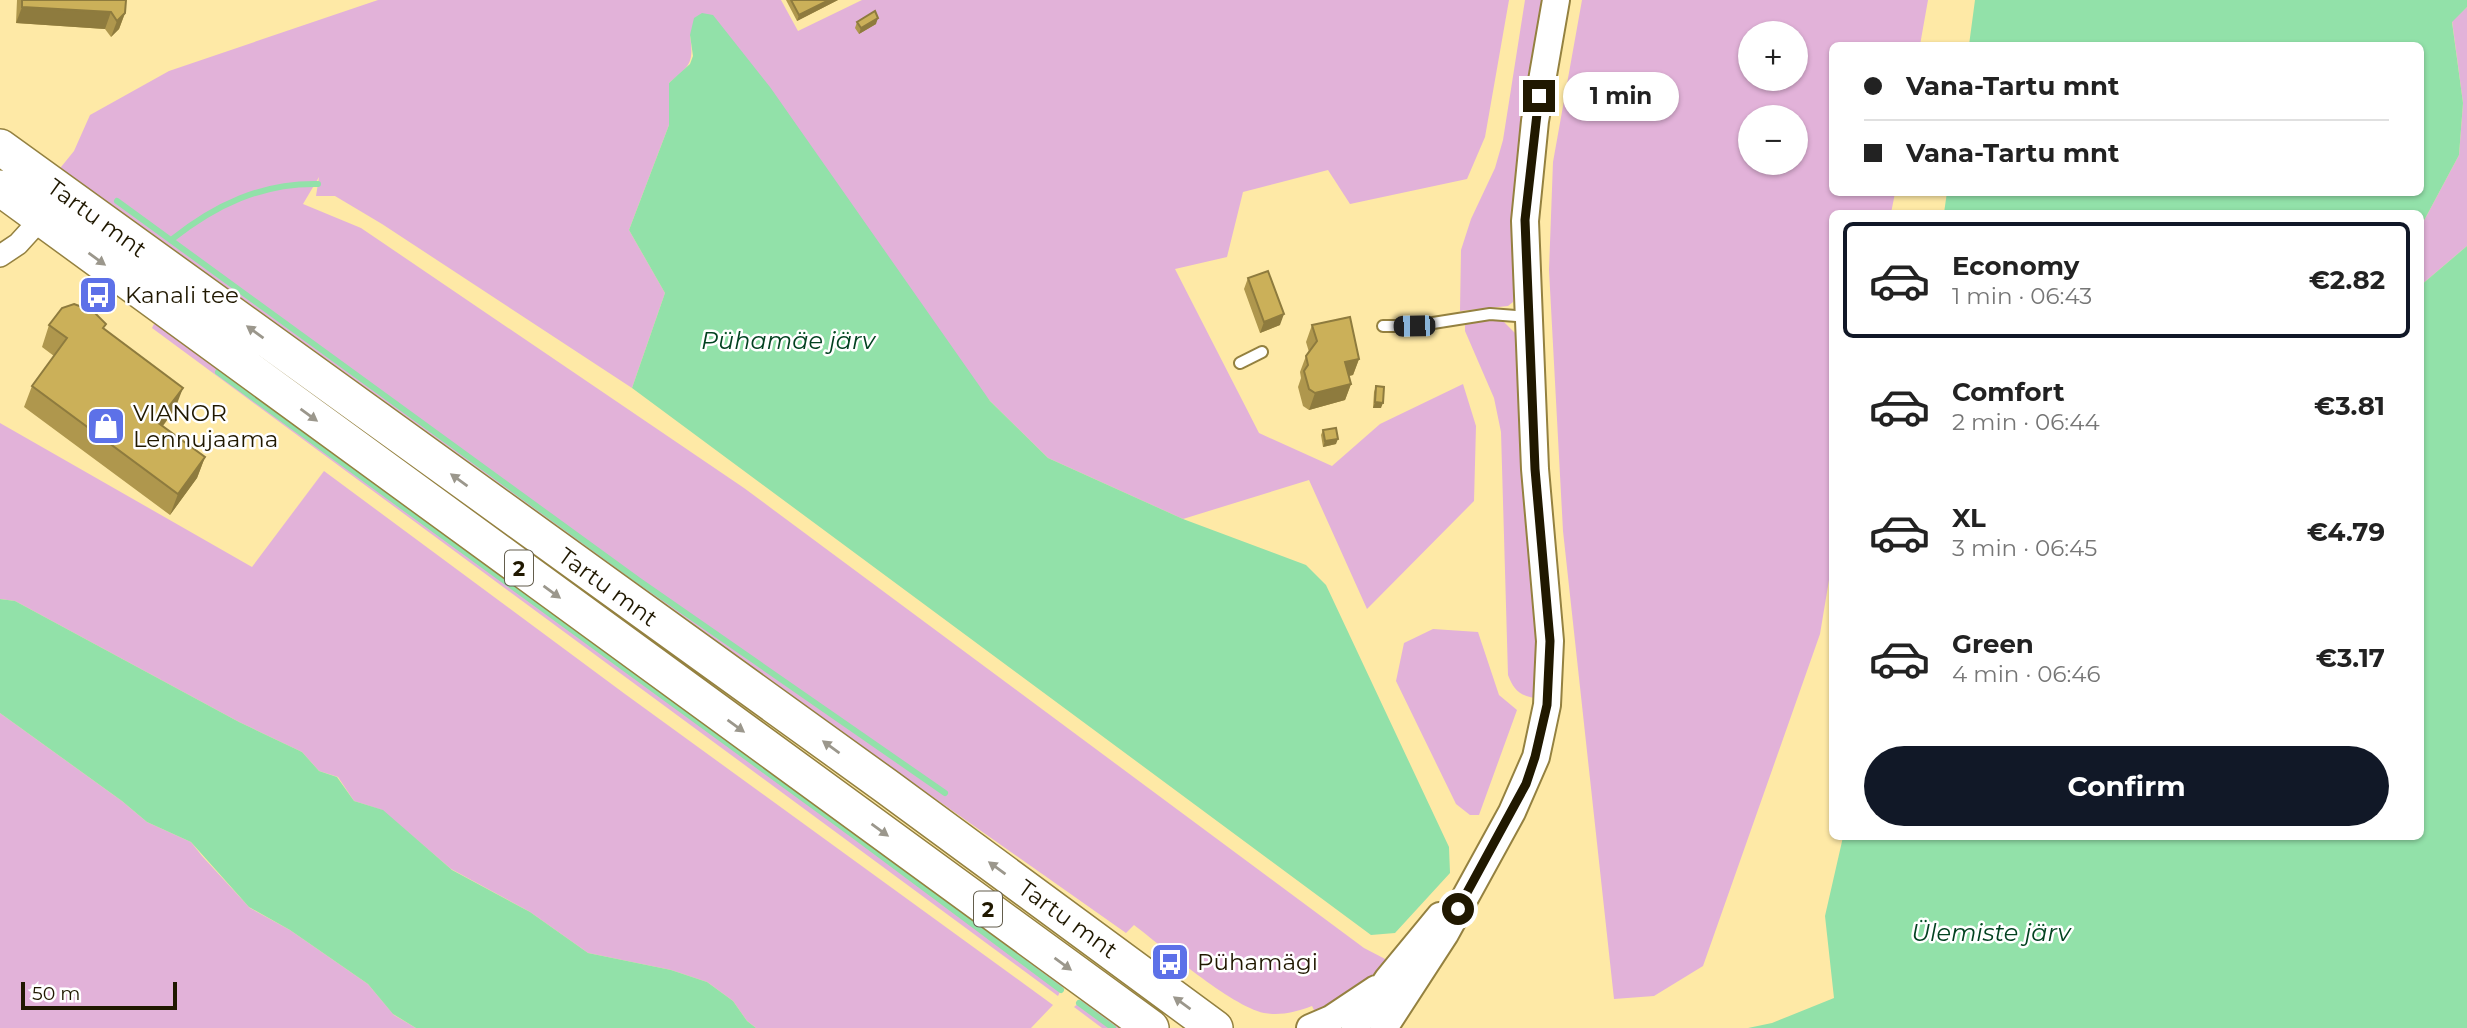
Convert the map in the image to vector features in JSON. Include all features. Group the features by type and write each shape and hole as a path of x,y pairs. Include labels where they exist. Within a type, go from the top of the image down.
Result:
{"highway":[{"name":"Tartu mnt","path":"0,147 52,206 1151,1028"},
{"name":"Tartu mnt","path":"0,188 52,206 886,786 1217,1027"}],"street":[{"path":"1388,1024 1445,934 1526,784 1547,705 1550,641 1535,469 1525,220 1535,121 1556,0"},
{"path":"0,256 18,244 52,206"},
{"path":"1355,1028 1388,979 1485,860"},
{"path":"1310,1028 1361,1000 1388,979"}],"lane":[{"path":"1383,326 1414,326 1490,314 1528,317"},
{"path":"1240,363 1262,352"}],"shaded area":[{"path":"378,0 781,0 798,31 862,0 1509,0 1485,137 1467,179 1350,204 1328,170 1243,192 1227,257 1175,269 1259,433 1332,466 1380,424 1463,384 1476,426 1474,501 1367,609 1309,480 1183,519 1048,458 990,401 690,35 691,58 686,68 669,83 669,125 629,230 665,293 632,388 382,224 335,196 316,196 319,177 303,204 361,228 744,488 1364,948 1387,960 1366,982 1317,1016 1312,1006 1288,1013 1264,1013 1216,988 1134,925 1126,933 578,547 57,172 74,151 90,115 169,71"},
{"path":"1525,0 1545,0 1514,233 1513,302 1508,306 1460,311 1461,250 1471,219 1495,168 1503,140"},
{"path":"1582,0 1928,0 1921,42 1829,42 1829,196 1894,196 1892,210 1829,210 1829,580 1820,634 1703,966 1654,996 1614,999 1563,531 1549,270 1553,162"},
{"path":"2467,7 2467,246 2424,283 2424,221 2459,155 2463,103 2452,21"},
{"path":"1494,319 1504,322 1515,333 1537,635 1535,698 1518,691 1508,675 1501,432 1494,398 1465,331 1465,324"},
{"path":"155,322 1064,983 1058,996 152,328"},
{"path":"0,423 252,567 324,471 1053,1005 1031,1028 756,1028 747,1021 733,1001 707,982 671,970 588,953 530,912 451,869 382,810 354,801 338,777 319,771 302,752 239,722 15,601 0,599"},
{"path":"1433,629 1478,632 1499,695 1517,710 1479,815 1470,815 1456,804 1396,681 1404,643"},
{"path":"0,713 147,822 191,842 250,908 290,930 368,984 394,1015 416,1028 0,1028"},
{"path":"1082,1000 1088,1000 1124,1028 1102,1028 1074,1007"}],"water":[{"path":"1975,0 2467,0 2467,7 2452,22 2463,103 2459,155 2424,221 2424,210 1944,210 1946,196 2424,196 2424,42 1969,42"},
{"name":"Pühamäe järv","path":"702,13 713,15 770,87 990,401 1048,458 1183,519 1306,565 1326,585 1449,847 1450,873 1395,933 1371,935 632,388 665,293 629,230 669,125 669,83 690,64 693,56 690,35 694,18"},
{"name":"Ülemiste järv","path":"2467,246 2467,1028 1748,1028 1772,1023 1834,998 1825,916 1842,840 2424,840 2424,283"},
{"path":"0,599 15,601 239,722 302,752 319,771 337,777 354,801 383,810 452,870 530,912 588,953 671,970 707,982 733,1001 747,1021 756,1028 416,1028 393,1014 368,984 290,930 249,907 191,842 147,822 0,713"}],"building":[{"path":"22,0 126,0 125,13 117,21 111,12 22,7"},
{"path":"791,0 829,0 799,15"},
{"path":"875,11 878,18 861,28 857,22"},
{"path":"1268,271 1284,314 1264,322 1248,278"},
{"path":"93,287 103,294 100,299 90,292"},
{"name":"VIANOR Lennujaama","path":"74,304 93,311 106,324 103,328 183,388 157,422 205,457 178,494 32,386 67,338 49,325 62,308"},
{"path":"1350,317 1359,359 1345,362 1351,384 1315,393 1309,389 1304,371 1308,365 1306,356 1317,341 1312,325"},
{"path":"1376,386 1384,387 1383,403 1375,402"},
{"path":"1336,428 1338,439 1325,441 1323,430"},
{"path":"1169,948 1179,954 1177,958 1167,951"}],"waterway":[{"path":"171,240 205,216 240,198 277,187 318,184"},
{"path":"117,201 638,580 945,793"},
{"path":"218,372 856,837 1061,990"},
{"path":"1079,1003 1113,1028"}],"place":[{"name":"Kanali tee","path":"98,295"},
{"name":"VIANOR Lennujaama","path":"106,426"},
{"name":"Pühamägi","path":"1170,962"}],"route":[{"path":"1458,909 1526,784 1547,705 1550,641 1535,469 1525,220 1539,96"}]}
